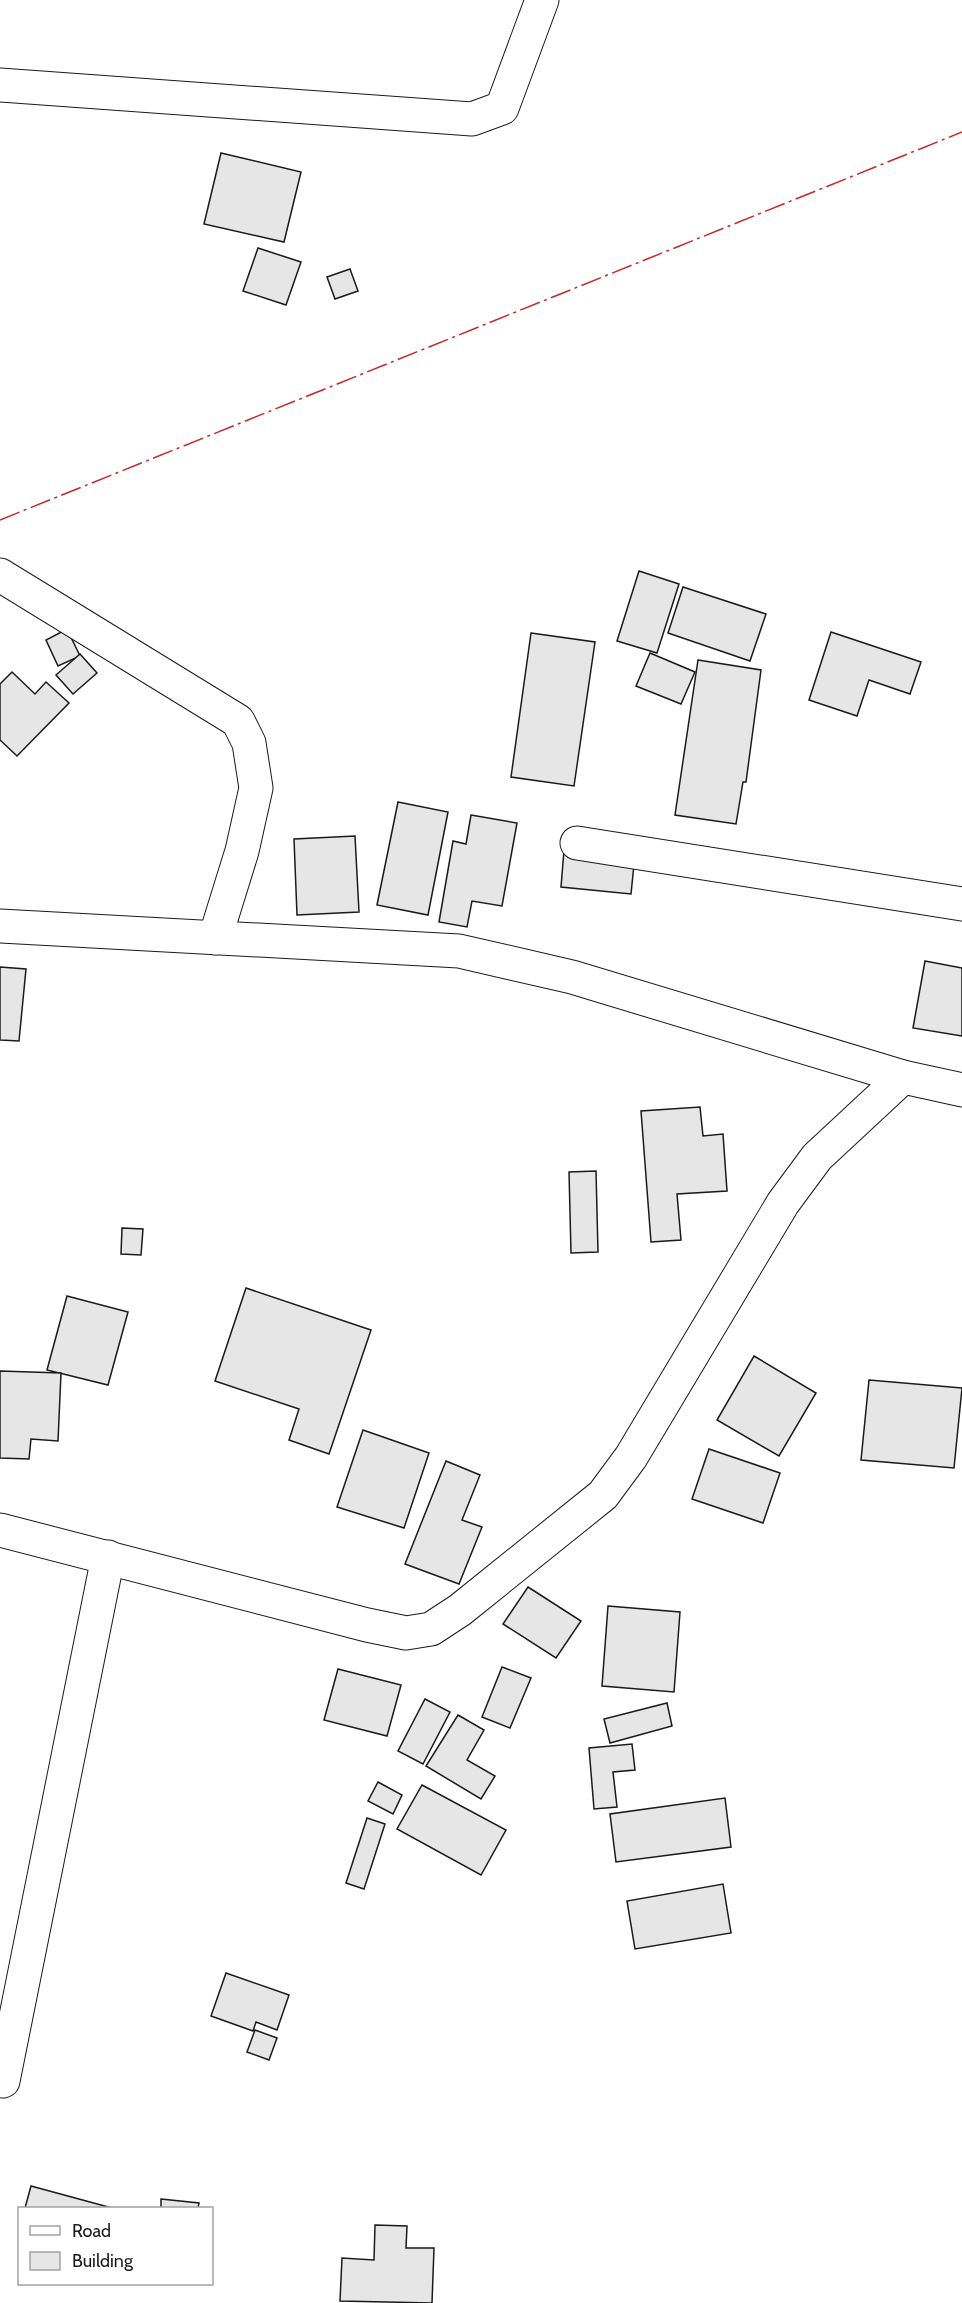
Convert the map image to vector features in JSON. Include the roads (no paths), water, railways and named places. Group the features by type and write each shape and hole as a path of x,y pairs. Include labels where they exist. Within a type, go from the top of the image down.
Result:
{"street":[{"path":"0,85 472,119 502,108 542,0"},
{"path":"0,575 238,721 249,743 256,788 242,850 215,938"},
{"path":"577,843 962,904"},
{"path":"0,926 459,951 572,977 903,1077 962,1090"},
{"path":"0,1530 366,1625 406,1633 431,1629 460,1610 603,1495 631,1457 783,1203 817,1157 903,1077"},
{"path":"3,2080 108,1557"}]}
